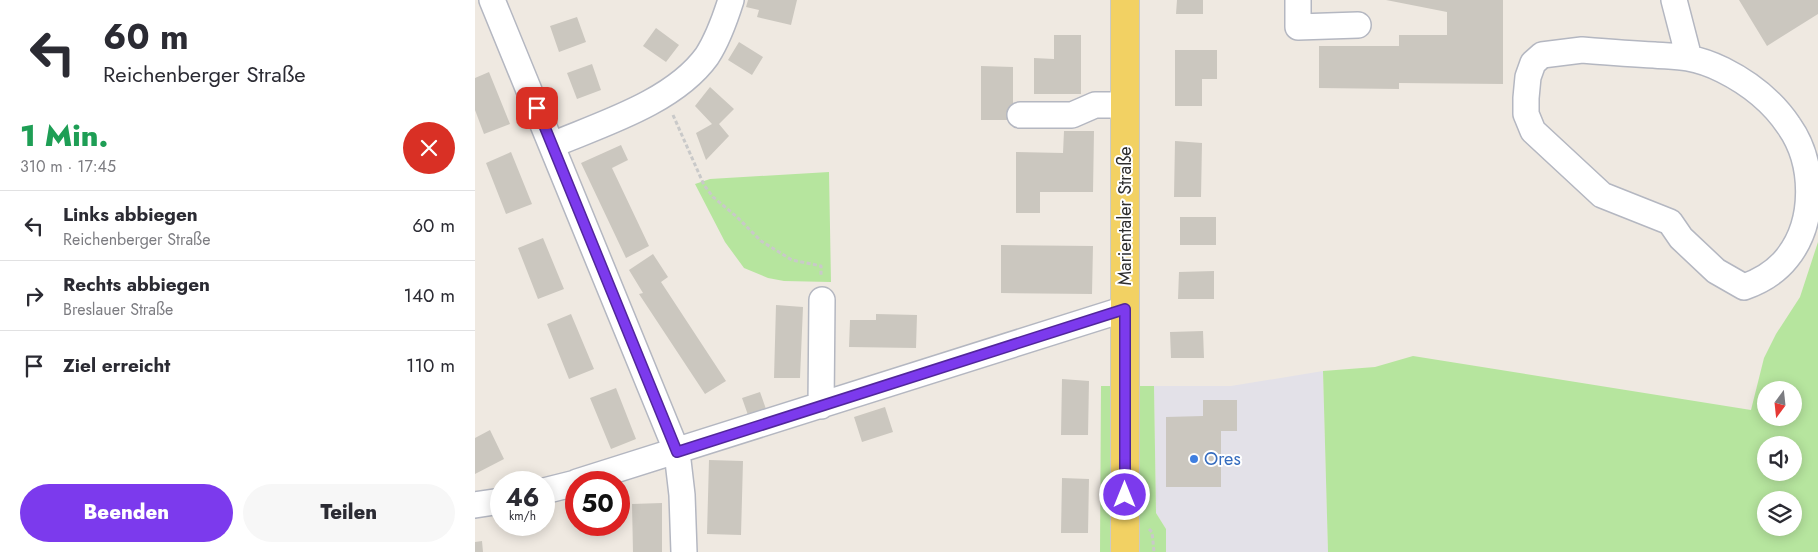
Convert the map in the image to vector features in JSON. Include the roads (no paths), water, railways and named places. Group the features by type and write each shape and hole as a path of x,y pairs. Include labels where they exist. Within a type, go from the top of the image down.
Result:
{"main road":[{"name":"Marientaler Straße","path":"1125,0 1125,552"}],"street":[{"path":"492,0 677,452 682,495 684,552"},
{"path":"552,145 628,114 663,95 694,70 706,56 726,16 731,0"},
{"path":"1298,0 1298,27 1358,25"},
{"path":"1674,0 1689,58"},
{"path":"1582,50 1689,58 1723,70 1748,84 1770,103 1790,126 1809,174 1802,230 1787,258 1763,279 1744,287 1717,271 1681,238 1670,222 1602,195 1533,132 1526,114 1528,77 1533,63 1542,55 1582,50"},
{"path":"1020,115 1073,115 1095,104 1125,105"},
{"path":"821,406 822,300"},
{"path":"616,471 1125,309"},
{"path":"475,505 490,503"}],"place":[{"name":"Ores","path":"1194,459"}]}
